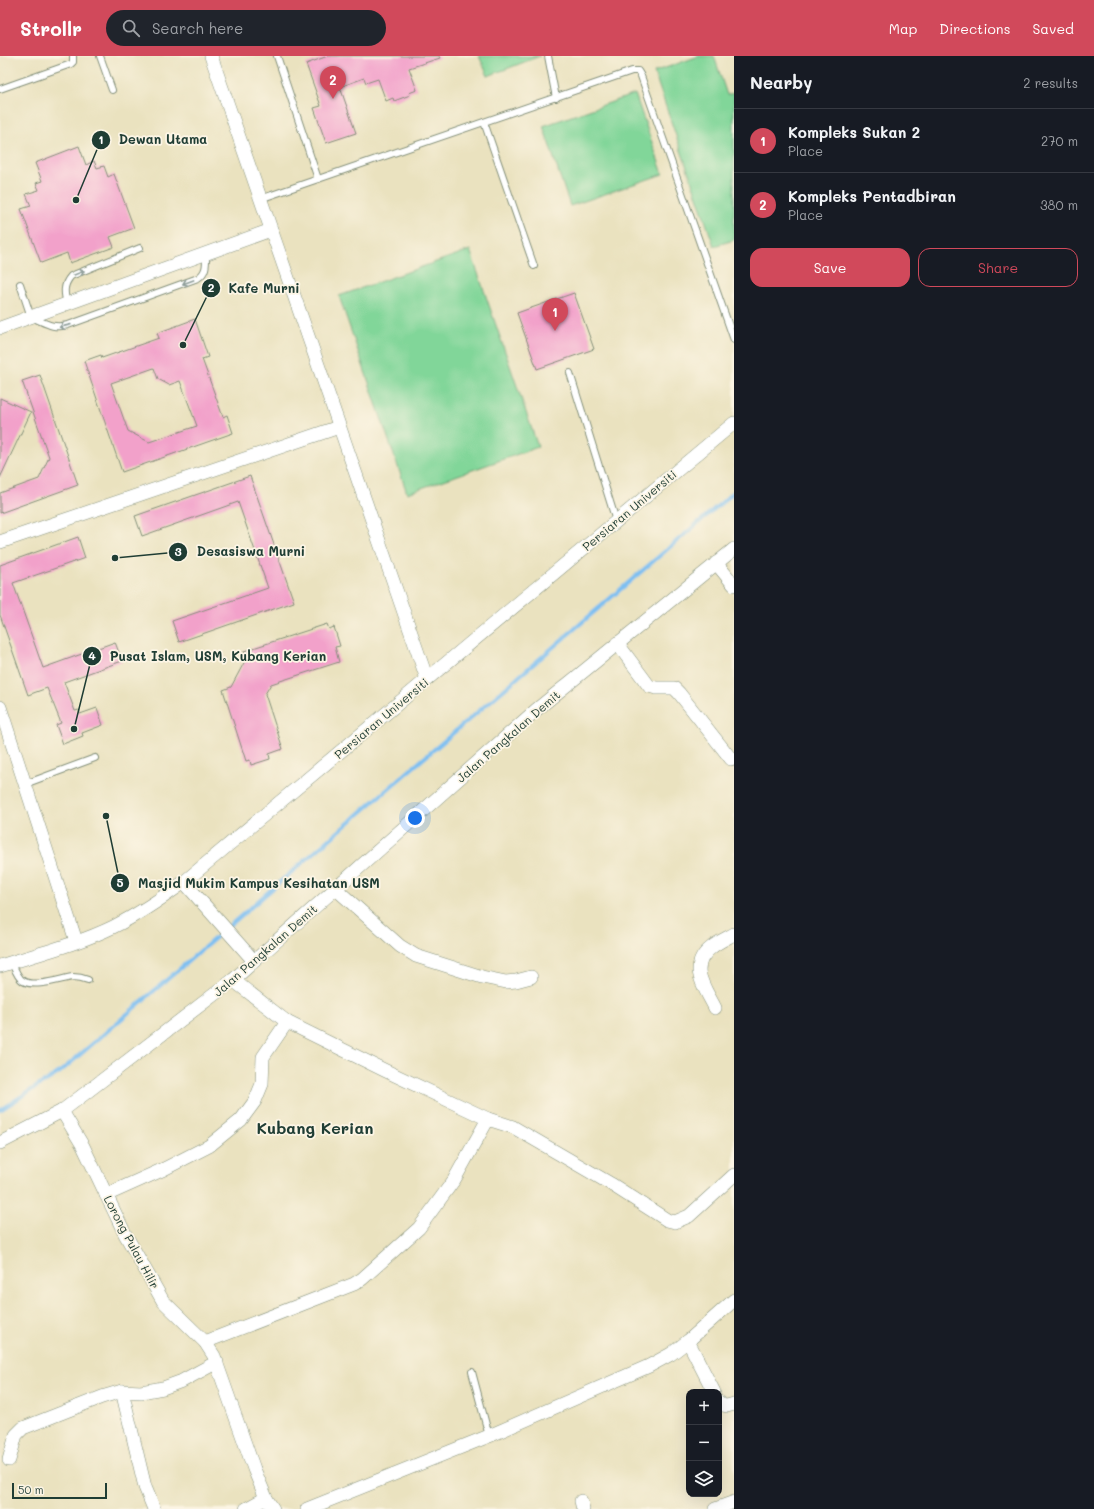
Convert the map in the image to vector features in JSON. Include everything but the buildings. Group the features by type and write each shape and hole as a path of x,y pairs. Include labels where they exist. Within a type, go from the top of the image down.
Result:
{"street":[{"path":"211,56 427,679"},
{"path":"0,328 271,230"},
{"name":"Persiaran Universiti","path":"6,965 112,928 136,915 184,882 734,423"},
{"path":"0,542 340,427"},
{"name":"Jalan Pangkalan Demit","path":"0,1143 62,1111 233,980 536,710 734,549"},
{"path":"716,563 734,585"},
{"path":"617,643 649,686 656,688 674,688 679,693 731,758"},
{"path":"0,707 4,734 25,784 76,941"},
{"path":"184,882 254,961"},
{"path":"336,889 400,946 416,956 494,980 506,982 531,977"},
{"path":"715,1008 700,977 698,969 700,960 712,947 734,934"},
{"path":"233,980 287,1022 488,1119 513,1127 611,1184 668,1220 676,1222 688,1216 734,1176"},
{"path":"106,1195 164,1169 209,1146 241,1120 255,1101 262,1084 263,1057 287,1022"},
{"name":"Lorong Pulau Hilir","path":"62,1111 82,1146 124,1234 163,1300 205,1342 217,1362 229,1402 254,1469 270,1504"},
{"path":"205,1342 354,1284 362,1279 419,1228 454,1180 488,1119"},
{"path":"307,1509 489,1436 649,1366 671,1354 688,1341 734,1300"},
{"path":"688,1341 712,1389"},
{"path":"9,1460 16,1435 23,1428 102,1397 122,1391 141,1392 163,1388 182,1381 217,1362"},
{"path":"122,1391 145,1487 154,1509"},
{"path":"722,1405 728,1406 734,1404"},
{"path":"715,1509 734,1502"},
{"path":"246,1509 270,1504"}],"lane":[{"path":"0,89 70,64 73,62 73,56"},
{"path":"100,56 112,90"},
{"path":"277,56 318,179"},
{"path":"548,56 556,98"},
{"path":"260,199 632,71 638,72 640,73 734,340"},
{"path":"484,122 534,266"},
{"path":"66,304 64,289 66,282 71,276 140,248"},
{"path":"20,284 31,317 52,326 59,327 198,278 203,275 205,270 206,254"},
{"path":"570,373 616,521"},
{"path":"25,784 95,758"},
{"path":"6,965 22,981 26,982 48,982 78,977 88,980"},
{"path":"472,1372 489,1436"}],"green space":[{"path":"479,56 540,56 488,76"},
{"path":"699,56 714,56 727,95 734,93 734,240 714,246 654,72"},
{"path":"635,94 663,174 570,206 543,126"},
{"path":"470,250 538,447 407,493 339,296"}],"waterway":[{"path":"0,1110 60,1072 734,492"}],"place":[{"name":"Kompleks Pentadbiran","path":"333,99"},
{"name":"Dewan Utama","path":"76,200"},
{"name":"Kompleks Sukan 2","path":"555,331"},
{"name":"Kafe Murni","path":"183,345"},
{"name":"Desasiswa Murni","path":"115,558"},
{"name":"Pusat Islam, USM, Kubang Kerian","path":"74,729"},
{"name":"Masjid Mukim Kampus Kesihatan USM","path":"106,816"}],"district":[{"name":"Kubang Kerian","path":"315,1127"}]}
